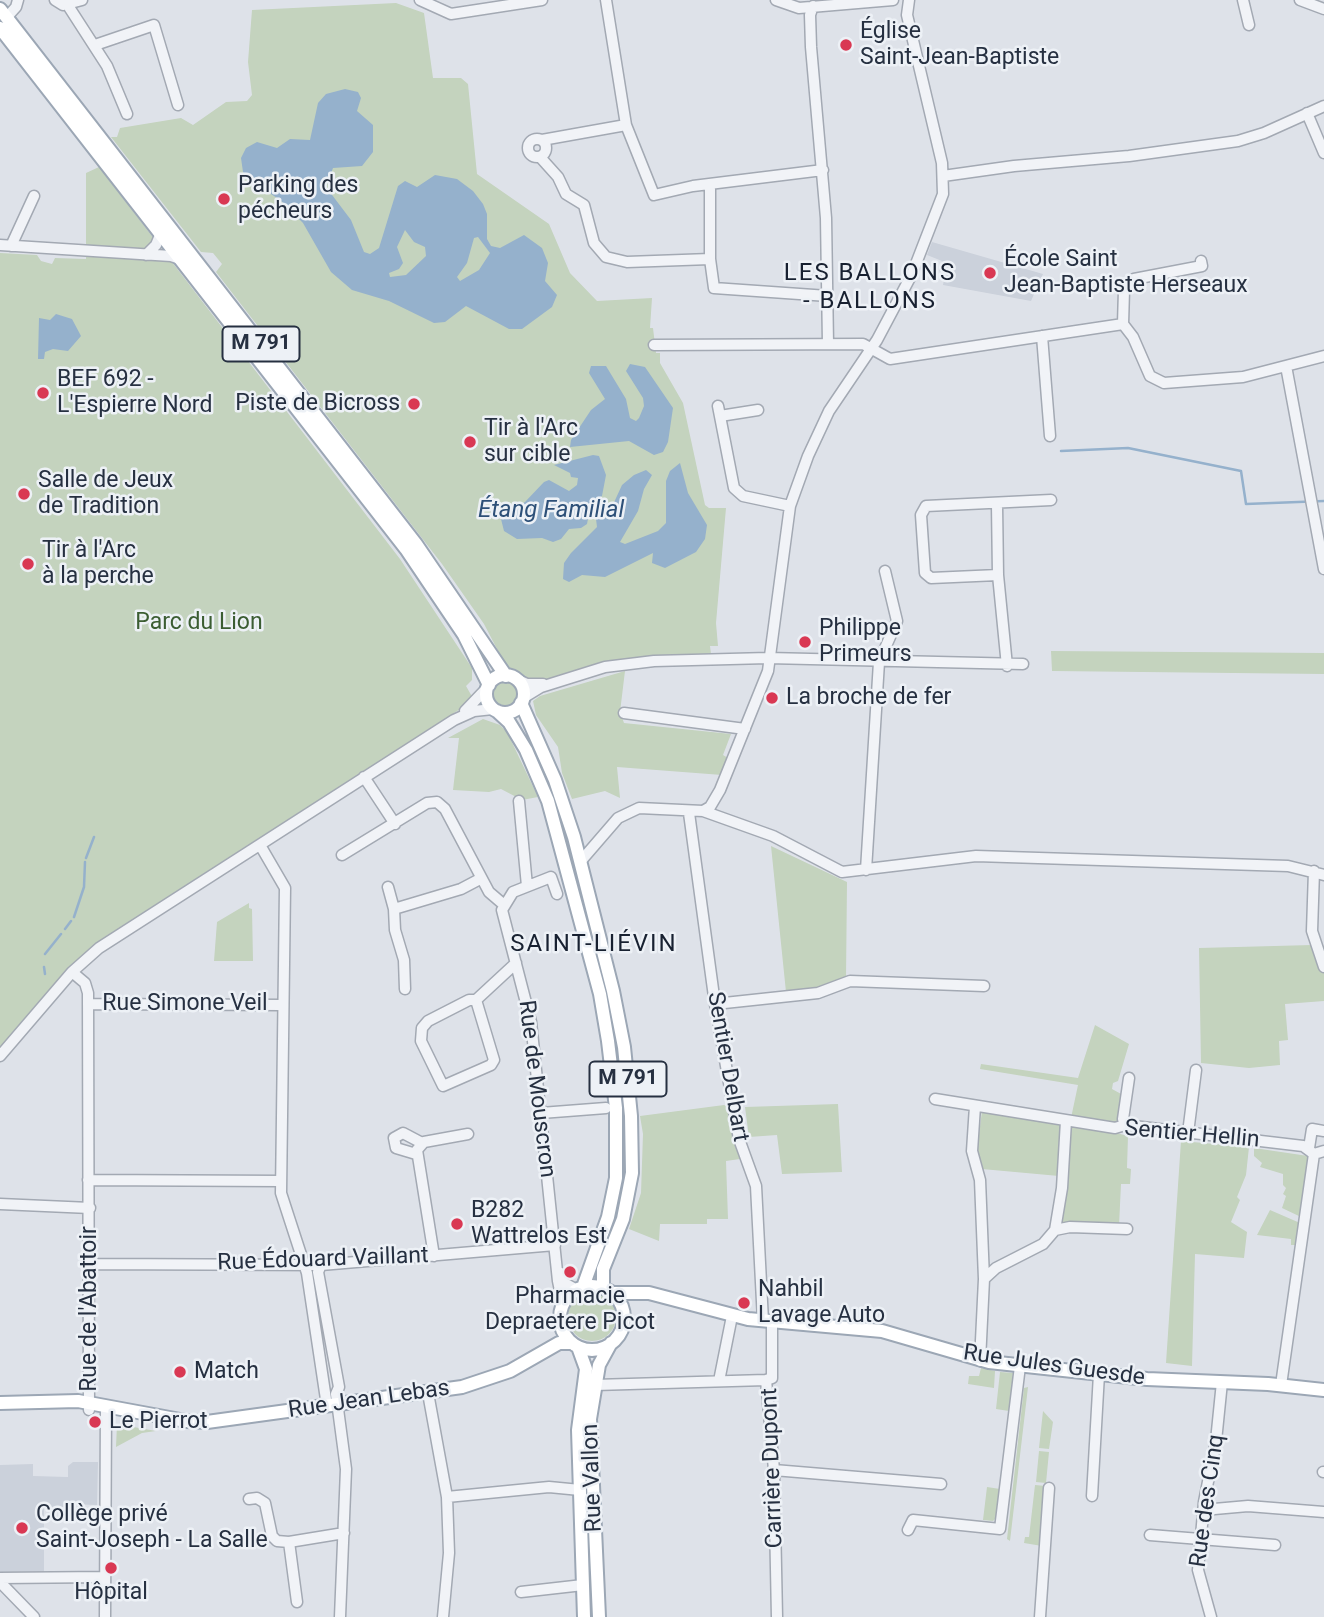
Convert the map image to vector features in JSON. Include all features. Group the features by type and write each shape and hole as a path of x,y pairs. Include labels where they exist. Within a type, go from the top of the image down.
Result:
{"main road":[{"name":"M 791","path":"2,17 181,260 424,574 472,648 488,686"},
{"name":"M 791","path":"2,17 412,538 511,677"},
{"path":"511,677 523,688 522,701 511,712 495,710 487,700 488,686 495,678 511,677"},
{"name":"M 791","path":"522,701 555,780 574,837 619,1018 631,1124 629,1190 621,1226 603,1269 607,1291"},
{"name":"M 791","path":"495,710 509,722 526,750 548,801 596,982 608,1041 616,1119 617,1178 610,1209 580,1289"},
{"path":"540,1353 560,1321 563,1305 580,1289 607,1291 623,1311 622,1329 611,1343 597,1349 575,1345 560,1321"},
{"name":"Rue Jules Guesde","path":"607,1291 638,1292 767,1322 882,1331 981,1361 1100,1374 1281,1385 1324,1391"},
{"name":"Rue Jules Guesde","path":"623,1311 628,1304 640,1297 663,1298"},
{"name":"Rue Jean Lebas","path":"0,1403 89,1406 198,1422 462,1387 502,1375 562,1342 575,1345"},
{"name":"Rue Vallon","path":"599,1617 590,1454 595,1385 602,1358 611,1343"},
{"name":"Rue Vallon","path":"575,1345 586,1368 579,1424 584,1617"}],"street":[{"path":"2,17 15,9 18,0"},
{"path":"55,0 61,5 82,0"},
{"path":"421,0 451,14 542,0"},
{"path":"607,0 626,125 654,195 710,184 822,170"},
{"path":"776,0 799,8 808,3 893,0"},
{"path":"703,811 716,798 768,671 790,506 829,411 871,349 922,250 943,194 943,176 907,12 908,0 901,0"},
{"path":"1243,0 1248,25"},
{"path":"1300,0 1324,9"},
{"path":"808,3 822,170 828,344"},
{"path":"67,4 95,45 127,114"},
{"path":"95,45 153,25 178,105"},
{"path":"943,176 1238,141 1264,133 1324,106"},
{"path":"1307,113 1324,153"},
{"path":"626,125 531,141 528,146 532,156 541,157 558,177 566,194 584,205 594,243 606,257 626,262 710,259"},
{"path":"541,140 547,149 541,157"},
{"path":"710,184 710,259 714,288 828,296"},
{"path":"34,196 5,246 174,256 181,260"},
{"path":"146,255 155,247 161,233"},
{"path":"1201,261 1202,266 1134,279 1124,290 1123,324 1137,345 1150,376 1164,383 1243,377 1324,356"},
{"path":"654,345 863,344 890,359 1123,324"},
{"path":"1042,336 1051,436"},
{"path":"1286,366 1324,569"},
{"path":"758,410 719,411 734,488 743,496 790,506"},
{"path":"998,576 931,578 925,573 921,515 926,506 997,505 1051,500"},
{"path":"997,505 998,576 1007,666"},
{"path":"866,870 879,662 897,621 886,571"},
{"path":"511,677 531,684 557,681 621,663 768,658 1007,666 1023,664"},
{"path":"522,701 557,681"},
{"path":"0,1056 90,954 454,720 477,701 488,686"},
{"path":"454,720 477,710 495,710"},
{"path":"624,713 745,729"},
{"path":"364,777 395,824"},
{"path":"519,801 527,886"},
{"path":"342,855 429,802 440,804 492,897 503,904 513,892 551,877 557,894"},
{"path":"580,862 598,839 631,809 689,813 703,811 773,836 838,871 976,856 1289,866 1319,873 1312,931 1324,967"},
{"name":"Sentier Delbart","path":"689,813 715,1004 741,1147 756,1186 767,1322"},
{"path":"574,837 586,841 598,839"},
{"path":"260,845 285,888 282,1197 305,1265 315,1328 346,1469 340,1617"},
{"path":"394,909 461,889 481,878"},
{"path":"387,887 404,960 405,989"},
{"name":"Rue de Mouscron","path":"503,904 503,917 531,1022 563,1305"},
{"path":"476,1000 494,1060 491,1065 443,1086 421,1041 422,1028 436,1017 469,1000 476,1000 516,964"},
{"path":"72,972 87,986 89,1004"},
{"path":"715,1004 818,993 850,981 984,986"},
{"name":"Rue Simone Veil","path":"89,1004 282,1005"},
{"name":"Rue de l'Abattoir","path":"89,1004 89,1406"},
{"path":"1188,1133 1196,1070"},
{"path":"1125,1125 1123,1119 1129,1078"},
{"name":"Sentier Hellin","path":"935,1099 1115,1128 1125,1125 1188,1133 1268,1138 1316,1151"},
{"path":"975,1106 972,1151 979,1180 984,1279 981,1361"},
{"path":"541,1113 606,1108"},
{"path":"984,1279 996,1268 1042,1244 1055,1230 1059,1220 1066,1121"},
{"path":"1281,1385 1316,1151 1312,1129 1324,1131"},
{"path":"416,1154 396,1148 394,1138 403,1133 422,1143 468,1134"},
{"path":"422,1143 416,1154 428,1205 434,1256"},
{"path":"88,1180 281,1181"},
{"path":"0,1204 90,1208"},
{"path":"1055,1230 1070,1227 1127,1229"},
{"name":"Rue Édouard Vaillant","path":"91,1264 321,1265 555,1245"},
{"path":"321,1265 318,1272 339,1387 332,1406"},
{"path":"558,1268 564,1283 580,1289"},
{"path":"719,1381 732,1316"},
{"name":"Carrière Dupont","path":"767,1322 772,1378 766,1380 774,1469 777,1617"},
{"path":"315,1328 328,1327"},
{"path":"908,1530 913,1520 1000,1529 1020,1366"},
{"path":"1092,1496 1100,1374"},
{"path":"595,1385 766,1380"},
{"name":"Rue des Cinq","path":"1211,1617 1198,1577 1203,1510 1216,1441 1222,1382"},
{"path":"428,1393 447,1497 449,1553 443,1617"},
{"path":"105,1617 106,1410"},
{"path":"774,1469 941,1484"},
{"path":"447,1497 549,1487 580,1490"},
{"path":"1040,1617 1049,1488"},
{"path":"249,1499 257,1498 265,1503 272,1536 277,1541 289,1542 344,1534"},
{"path":"1203,1510 1248,1506 1324,1512"},
{"path":"1150,1535 1275,1545"},
{"path":"289,1542 297,1602"},
{"path":"0,1580 105,1577"},
{"path":"0,1580 34,1617"},
{"path":"521,1592 583,1584"}],"shaded area":[{"name":"École Saint Jean-Baptiste Herseaux","path":"932,242 1043,274 1031,301 943,285 945,274 939,271 942,261 927,255"},
{"name":"Collège privé Saint-Joseph - La Salle","path":"73,1462 98,1462 97,1505 68,1504 67,1507 44,1508 44,1573 0,1572 0,1465 33,1464 33,1476 68,1477 68,1466"}],"green space":[{"path":"396,3 424,13 433,78 461,78 468,84 477,174 549,224 570,273 597,301 652,298 650,328 653,328 656,353 660,353 660,363 683,403 705,505 709,508 726,508 716,623 718,646 710,646 711,654 610,661 536,682 524,679 507,668 484,624 442,564 216,272 222,264 213,253 201,252 111,137 117,137 120,128 181,118 193,125 226,102 247,101 252,95 248,62 252,10"},
{"name":"Parc du Lion","path":"99,167 400,559 472,668 472,680 466,686 474,700 96,946 0,1050 0,253 37,255 41,261 52,264 55,258 86,259 86,173"},
{"path":"1051,651 1324,653 1324,674 1052,671"},
{"path":"625,671 620,712 624,723 731,734 723,755 728,758 722,775 617,767 620,798 605,791 572,799 562,773 558,747 536,715 533,701 540,696"},
{"path":"505,680 515,684 519,694 515,704 505,708 495,704 491,694 495,684"},
{"path":"483,719 500,725 507,732 538,797 522,800 501,789 489,792 453,790 459,738 448,738"},
{"path":"771,846 847,882 846,979 829,988 786,992"},
{"path":"249,903 249,908 252,909 253,961 214,961 217,922"},
{"path":"1312,945 1324,971 1324,1001 1285,1004 1288,1040 1279,1041 1280,1065 1249,1068 1201,1063 1199,948"},
{"path":"1095,1025 1129,1044 1118,1081 1113,1083 1112,1089 1123,1095 1116,1133 1128,1136 1127,1168 1131,1169 1130,1184 1121,1184 1119,1226 1061,1223 1071,1118 1078,1085 980,1069 981,1064 1078,1078"},
{"path":"838,1104 842,1172 782,1174 777,1135 749,1137 745,1107"},
{"path":"724,1105 732,1108 740,1159 726,1161 728,1219 707,1219 707,1224 660,1224 659,1241 629,1229 641,1193 643,1134 640,1116"},
{"path":"982,1111 1060,1124 1059,1176 982,1169 977,1150"},
{"path":"1181,1141 1249,1147 1246,1175 1237,1197 1240,1200 1231,1222 1247,1232 1244,1258 1195,1254 1192,1366 1166,1363"},
{"path":"1254,1148 1308,1156 1301,1217 1282,1208 1286,1196 1283,1194 1286,1188 1283,1185 1283,1174 1260,1167 1262,1163 1254,1156"},
{"path":"1270,1210 1300,1223 1296,1245 1291,1245 1291,1239 1257,1235"},
{"path":"592,1293 601,1294 609,1300 615,1308 615,1326 609,1334 601,1340 592,1341 583,1340 575,1334 569,1326 568,1317 569,1308 575,1300 583,1294"},
{"path":"981,1368 995,1371 994,1388 968,1384 969,1376 979,1376"},
{"path":"1000,1372 1013,1373 1009,1411 996,1409"},
{"path":"1028,1387 1010,1541 1007,1539 1024,1388"},
{"path":"1043,1411 1053,1422 1049,1449 1039,1448"},
{"path":"117,1424 156,1431 142,1433 116,1447"},
{"path":"1039,1451 1049,1452 1046,1483 1036,1482"},
{"path":"1035,1485 1046,1486 1040,1539 1042,1546 1024,1543 1025,1537 1029,1537"},
{"path":"987,1487 1000,1489 996,1518 993,1521 983,1520"}],"water":[{"path":"345,89 358,92 361,98 357,111 373,125 373,152 362,166 333,168 326,187 351,220 364,252 370,254 379,248 398,186 405,181 417,187 435,175 457,179 473,191 483,204 487,214 487,239 491,246 500,248 524,235 542,248 548,263 545,281 557,295 552,307 522,329 509,329 466,306 445,322 434,323 389,301 352,290 331,272 303,223 280,200 250,180 243,172 241,158 246,148 257,142 277,148 290,139 310,140 318,103 326,94","holes":["405,230 414,242 425,247 426,256 406,275 390,277 389,273 399,269 403,263 397,247","478,237 490,253 479,270 460,281 457,277 467,263 474,238"]},
{"path":"56,314 72,319 81,336 68,351 53,349 45,352 44,359 38,359 39,318 50,320"},
{"name":"Étang Familial","path":"630,364 645,367 673,408 668,442 663,452 654,455 629,441 570,447 571,440 591,410 605,399 589,373 591,366 606,366 626,399 630,418 636,421 639,418 644,406 643,398 626,371"},
{"name":"Étang Familial","path":"593,455 599,456 606,475 602,496 591,503 587,524 581,528 569,529 561,539 553,542 542,538 517,539 504,531 501,519 504,514 525,502 544,482 549,480 569,491 577,485 578,478 571,477 570,473 554,465"},
{"name":"Étang Familial","path":"680,463 688,493 707,525 705,539 696,552 665,568 652,563 653,553 605,577 582,575 569,582 563,579 564,563 597,527 596,519 611,509 622,485 634,475 646,470 652,475 644,489 638,511 620,542 625,544 658,531 666,523 666,481 670,471"}],"waterway":[{"path":"1061,451 1128,448 1241,471 1246,504 1324,501"},
{"path":"86,858 94,837"},
{"path":"74,917 84,887 85,862"},
{"path":"65,929 71,921"},
{"path":"45,954 61,934"},
{"path":"44,967 45,974"}],"place":[{"name":"Église Saint-Jean-Baptiste","path":"846,45"},
{"name":"Parking des pécheurs","path":"224,199"},
{"name":"École Saint Jean-Baptiste Herseaux","path":"990,273"},
{"name":"BEF 692 - L'Espierre Nord","path":"43,393"},
{"name":"Piste de Bicross","path":"414,404"},
{"name":"Tir à l'Arc sur cible","path":"470,442"},
{"name":"Salle de Jeux de Tradition","path":"24,494"},
{"name":"Tir à l'Arc à la perche","path":"28,564"},
{"name":"Philippe Primeurs","path":"805,642"},
{"name":"La broche de fer","path":"772,698"},
{"name":"B282 Wattrelos Est","path":"457,1224"},
{"name":"Pharmacie Depraetere Picot","path":"570,1272"},
{"name":"Nahbil Lavage Auto","path":"744,1303"},
{"name":"Match","path":"180,1372"},
{"name":"Le Pierrot","path":"95,1422"},
{"name":"Collège privé Saint-Joseph - La Salle","path":"22,1528"},
{"name":"Hôpital","path":"111,1568"}],"district":[{"name":"LES BALLONS - BALLONS","path":"870,288"},
{"name":"SAINT-LIÉVIN","path":"594,945"}]}
